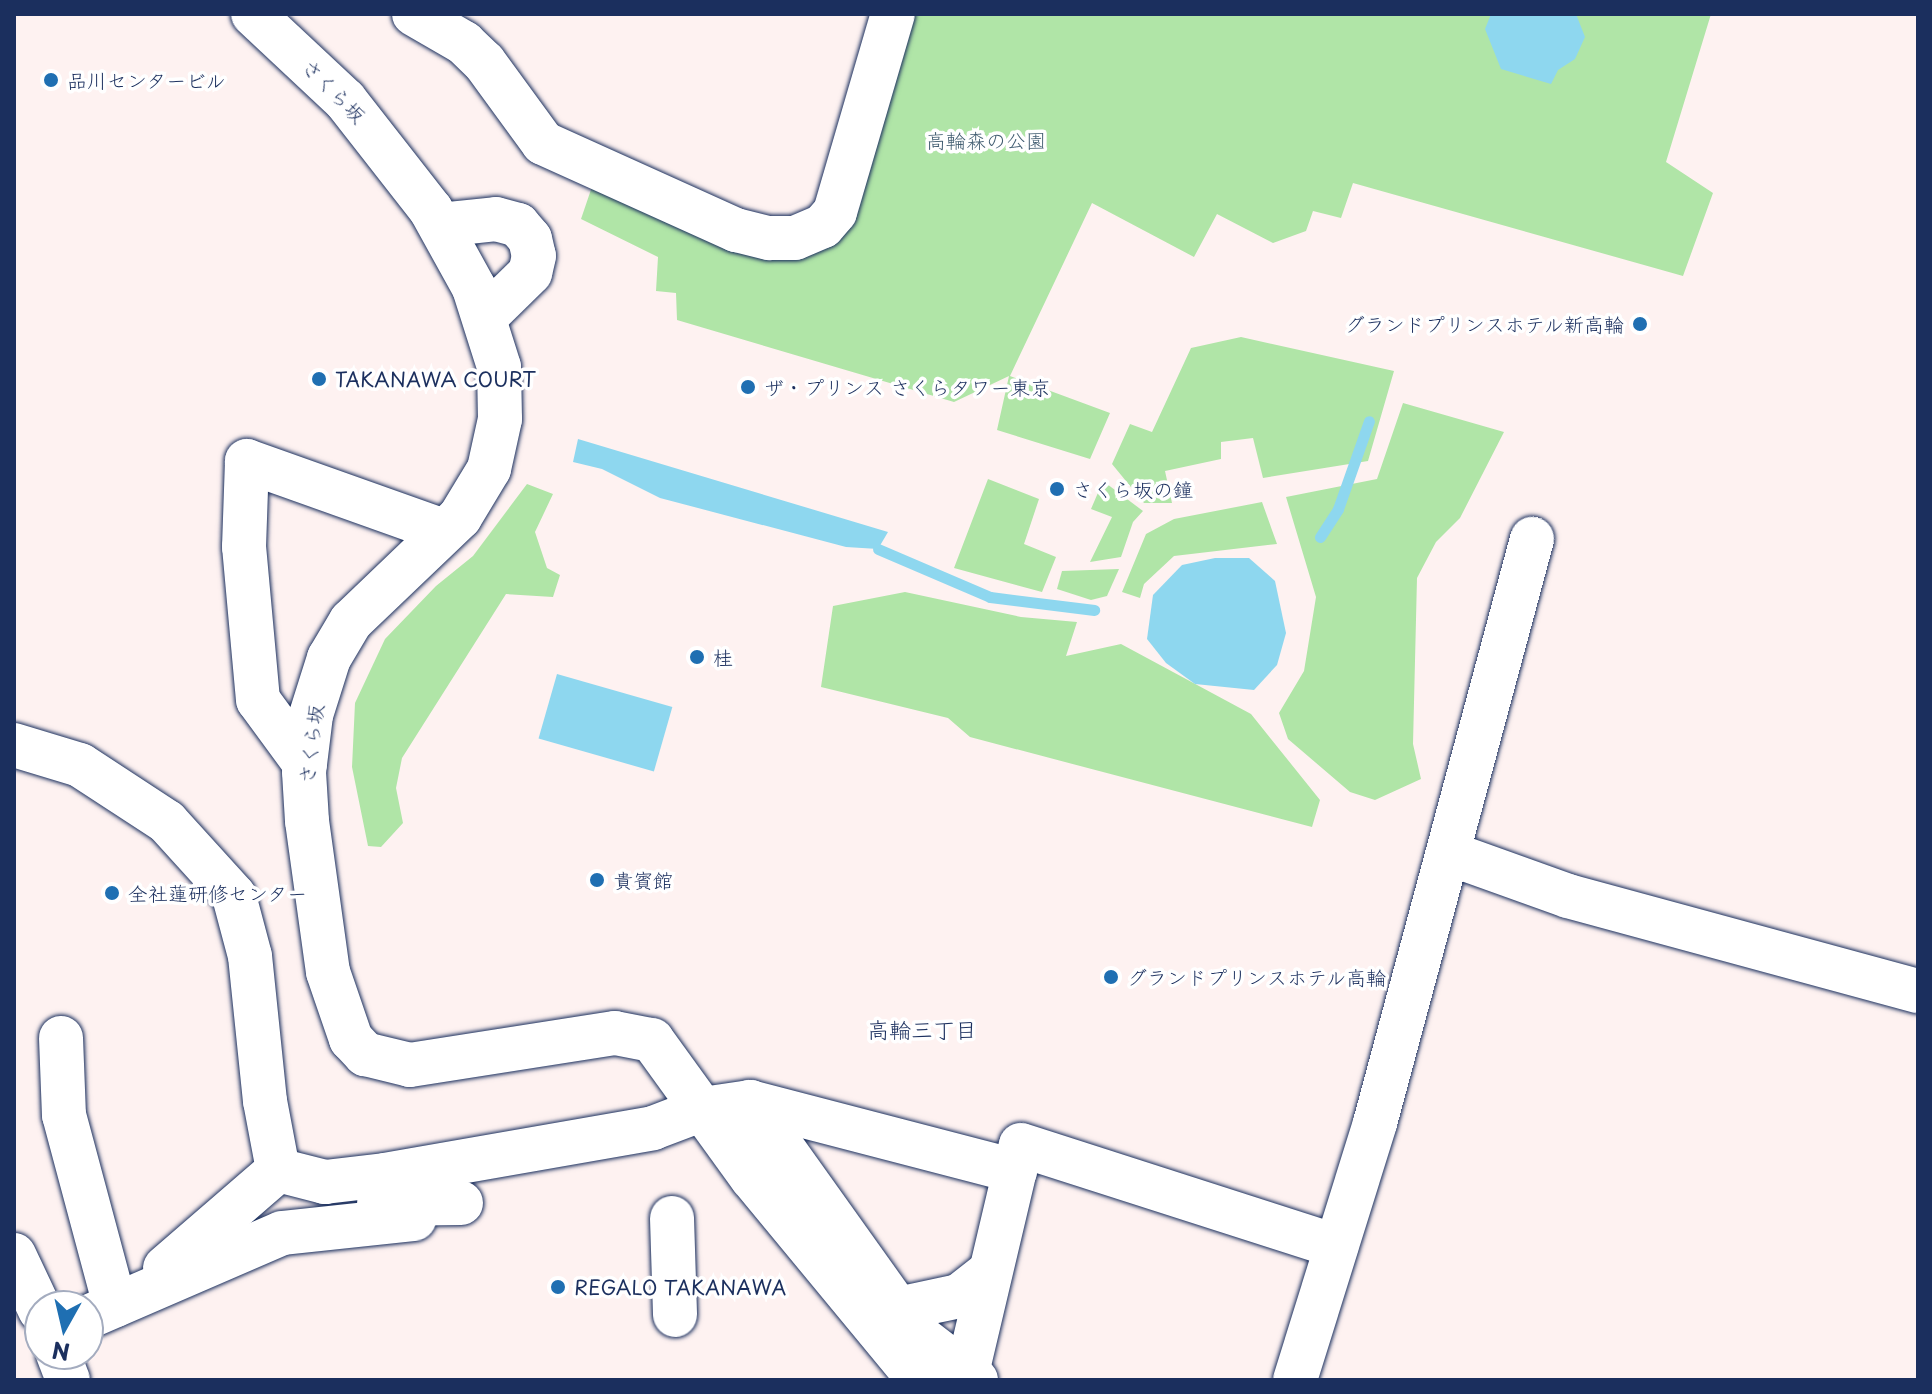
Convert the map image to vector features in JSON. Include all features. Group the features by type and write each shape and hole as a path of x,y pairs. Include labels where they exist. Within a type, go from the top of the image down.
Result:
{"street":[{"name":"さくら坂","path":"253,14 354,110 440,225 485,317 499,367 500,419 489,469 460,517 351,621 329,658 311,715 305,764 307,821 328,972 351,1039 365,1054 410,1065 615,1033 652,1040 752,1178 919,1380"},
{"path":"414,14 464,43 484,62 543,143 736,230 795,238 823,226 835,212 893,14"},
{"path":"440,225 496,219 518,225 530,239 534,256 530,273 485,317"},
{"path":"305,764 258,700 244,547 247,461 444,531"},
{"path":"1295,1380 1448,853 1532,539"},
{"path":"14,745 80,765 167,822 234,896 250,956 265,1101 285,1174 305,1191 336,1203 461,1203"},
{"path":"1448,853 1568,896 1918,991"},
{"path":"61,1038 64,1115 110,1307"},
{"path":"750,1102 915,1333 971,1376 987,1274 1021,1145 1336,1246"},
{"path":"110,1307 285,1174 325,1182 462,1162 653,1128 703,1109 750,1102 1015,1171"},
{"path":"672,1218 675,1315"},
{"path":"110,1307 282,1233 414,1219"},
{"path":"14,1255 31,1290"},
{"path":"898,1309 959,1296 987,1274"}],"green space":[{"name":"高輪森の公園","path":"893,14 1711,14 1666,162 1713,193 1683,276 1353,183 1341,218 1313,211 1306,231 1273,243 1217,214 1194,257 1092,203 1010,376 1110,413 1090,459 997,430 1009,376 954,402 677,320 676,293 656,291 658,257 581,219 598,169 736,230 823,226"},
{"path":"1241,337 1394,371 1368,461 1263,478 1253,438 1221,442 1221,459 1165,471 1172,503 1144,503 1112,464 1130,424 1152,432 1191,348"},
{"path":"1403,403 1504,432 1460,518 1436,542 1417,578 1413,744 1421,779 1375,800 1350,792 1288,739 1279,713 1304,671 1316,597 1286,497 1377,479"},
{"path":"988,479 1039,499 1024,544 1056,557 1042,592 954,568"},
{"path":"1103,481 1143,511 1133,522 1121,557 1090,562 1112,517 1091,509"},
{"path":"527,484 553,494 535,532 547,568 560,575 553,597 506,594 402,758 396,788 403,823 381,847 368,846 352,767 355,703 385,639 436,586 473,556"},
{"path":"1262,502 1277,544 1174,556 1144,584 1140,598 1122,592 1146,534 1174,519"},
{"path":"1119,569 1107,596 1091,600 1057,589 1062,571"},
{"path":"905,592 1021,617 1077,622 1066,656 1121,644 1251,714 1320,800 1312,827 970,737 948,718 821,687 833,606"}],"water":[{"path":"1491,14 1576,14 1585,37 1575,59 1558,70 1551,84 1501,69 1485,29"},
{"path":"578,439 888,532 878,549 846,547 660,498 602,469 573,462"},
{"path":"1215,558 1249,558 1275,581 1286,633 1277,665 1254,690 1195,684 1166,663 1147,639 1153,595 1182,565"},
{"path":"557,674 672,707 654,771 539,738"}],"waterway":[{"path":"1320,537 1338,509 1369,421"},
{"path":"878,549 990,597 1094,610"}],"place":[{"name":"品川センタービル","path":"51,80"},
{"name":"グランドプリンスホテル新高輪","path":"1640,324"},
{"name":"TAKANAWA COURT","path":"319,379"},
{"name":"ザ・プリンス さくらタワー東京","path":"748,387"},
{"name":"さくら坂の鐘","path":"1057,489"},
{"name":"桂","path":"697,657"},
{"name":"貴賓館","path":"597,880"},
{"name":"全社蓮研修センター","path":"112,893"},
{"name":"グランドプリンスホテル高輪","path":"1111,977"},
{"name":"REGALO TAKANAWA","path":"558,1287"}],"district":[{"name":"高輪三丁目","path":"922,1029"}]}
